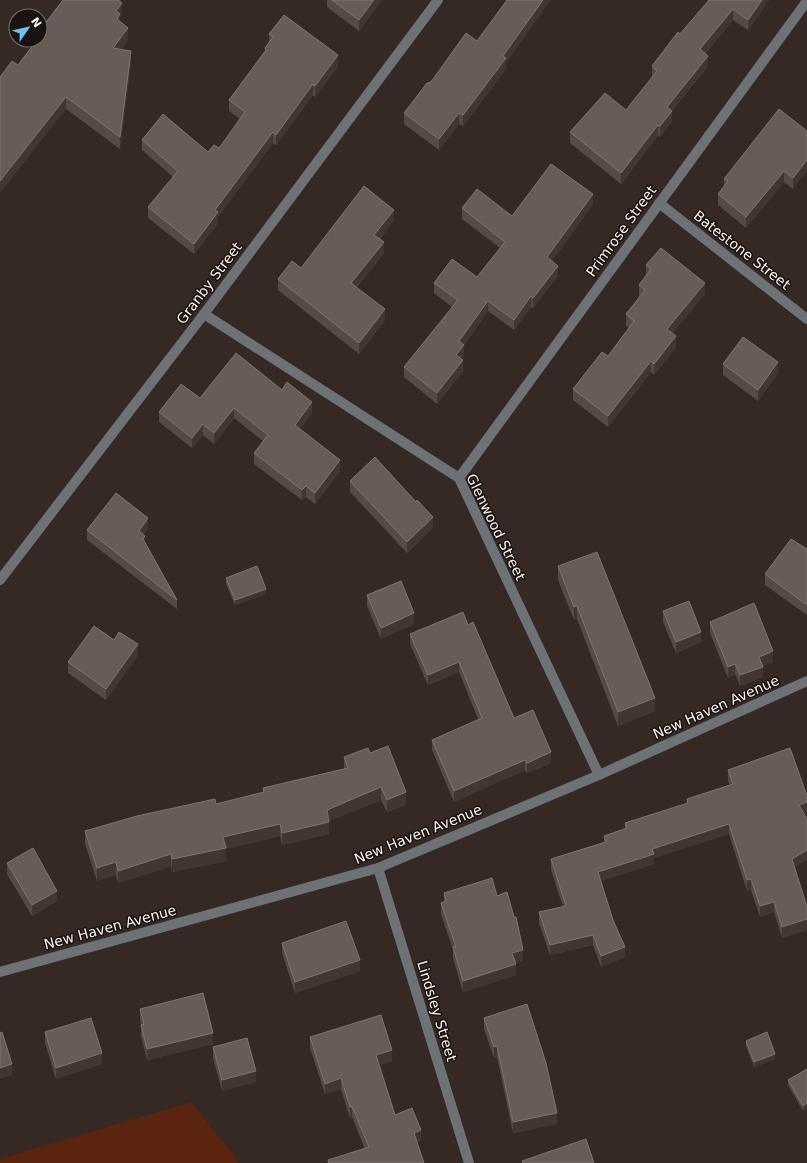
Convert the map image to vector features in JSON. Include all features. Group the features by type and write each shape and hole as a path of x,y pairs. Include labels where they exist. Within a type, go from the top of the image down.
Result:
{"street":[{"name":"Granby Street","path":"0,580 204,314 438,0"},
{"name":"Primrose Street","path":"459,478 807,1"},
{"name":"Batestone Street","path":"660,203 807,319"},
{"name":"Glenwood Street","path":"204,314 459,478 599,775"},
{"name":"New Haven Avenue","path":"0,972 378,868 599,775 807,681"},
{"name":"Lindsley Street","path":"378,868 469,1163"}],"shaded area":[{"path":"191,1102 239,1162 0,1163 0,1159"}],"building":[{"path":"63,0 118,0 122,3 116,11 120,14 117,19 128,28 113,48 131,51 120,137 66,97 0,181 0,77 12,61 18,65 31,48 48,48 48,20"},
{"path":"332,0 374,0 359,20"},
{"path":"507,0 543,0 503,56 506,58 463,115 459,113 439,139 404,113 427,83 431,82 466,33 477,41"},
{"path":"709,0 762,0 748,20 733,9 700,49 708,56 667,107 672,111 660,126 658,125 621,173 570,132 605,93 626,110 657,71 652,66 678,32 680,34"},
{"path":"284,15 338,55 315,86 313,84 276,135 273,132 215,210 218,212 194,244 148,207 178,171 142,140 163,114 208,152 214,145 219,148 245,112 229,100 266,50 265,48 273,37 269,34"},
{"path":"779,109 807,131 807,160 793,178 784,171 746,217 718,194 728,181 724,179"},
{"path":"551,164 593,194 547,257 558,266 533,298 531,296 514,320 488,301 459,341 464,345 456,355 463,360 437,393 404,367 458,300 434,283 452,259 477,277 505,242 462,208 477,189 512,216"},
{"path":"364,186 394,210 374,235 384,242 351,283 385,309 359,343 278,279 292,261 301,268"},
{"path":"661,248 705,283 667,329 676,336 654,364 651,361 608,416 573,389 602,352 608,356 634,321 626,314 645,290 639,285 651,269 646,265"},
{"path":"743,337 778,362 758,390 723,364"},
{"path":"236,353 282,390 287,382 312,402 295,425 340,460 315,493 306,486 302,490 254,453 268,435 234,408 214,433 203,424 192,438 159,412 181,384 200,398"},
{"path":"375,457 416,502 417,500 433,517 407,542 350,481"},
{"path":"116,493 148,518 139,531 145,536 143,539 177,600 87,530"},
{"path":"791,539 807,549 807,605 765,574"},
{"path":"597,552 655,698 618,712 577,606 574,607 558,566"},
{"path":"257,566 266,589 235,600 226,578"},
{"path":"401,581 414,613 381,628 367,595"},
{"path":"689,601 701,632 676,642 663,611"},
{"path":"754,603 773,651 759,657 763,667 740,675 735,664 728,667 710,622"},
{"path":"463,612 468,625 473,622 514,718 533,710 551,752 527,763 525,760 454,791 432,740 482,718 459,662 428,675 410,634"},
{"path":"94,626 114,640 119,632 138,644 106,689 68,662"},
{"path":"388,746 406,792 387,800 381,787 327,810 329,822 282,833 280,824 223,837 226,848 172,859 171,854 118,871 116,862 97,868 85,831 137,816 215,799 216,804 264,792 263,788 348,768 344,757 368,748 370,753"},
{"path":"790,748 807,796 807,802 799,805 807,819 807,850 792,859 807,907 807,919 782,927 774,902 760,906 751,879 747,880 729,824 652,849 654,854 598,872 613,920 625,947 601,956 593,935 550,945 539,912 566,906 551,859 606,842 604,836 627,828 625,823 688,803 687,799 733,784 728,770"},
{"path":"33,848 57,891 32,905 7,863"},
{"path":"492,878 497,896 507,892 514,917 516,917 523,950 512,953 516,964 463,981 453,947 456,947 441,903 446,901 444,893"},
{"path":"346,921 360,960 295,982 282,943"},
{"path":"203,993 213,1033 147,1049 141,1025 144,1024 140,1009"},
{"path":"527,1004 546,1063 557,1113 513,1122 497,1046 494,1047 484,1018"},
{"path":"381,1015 392,1050 376,1055 395,1115 412,1108 421,1130 414,1133 424,1163 329,1163 328,1160 369,1147 352,1107 350,1107 341,1078 325,1084 310,1037"},
{"path":"91,1018 102,1053 56,1068 45,1032"},
{"path":"2,1032 12,1064 0,1068 0,1033"},
{"path":"767,1032 775,1054 754,1062 746,1041"},
{"path":"247,1038 256,1071 222,1080 213,1047"},
{"path":"807,1069 807,1103 803,1106 788,1080"},
{"path":"586,1139 594,1163 523,1163 522,1161"}]}
